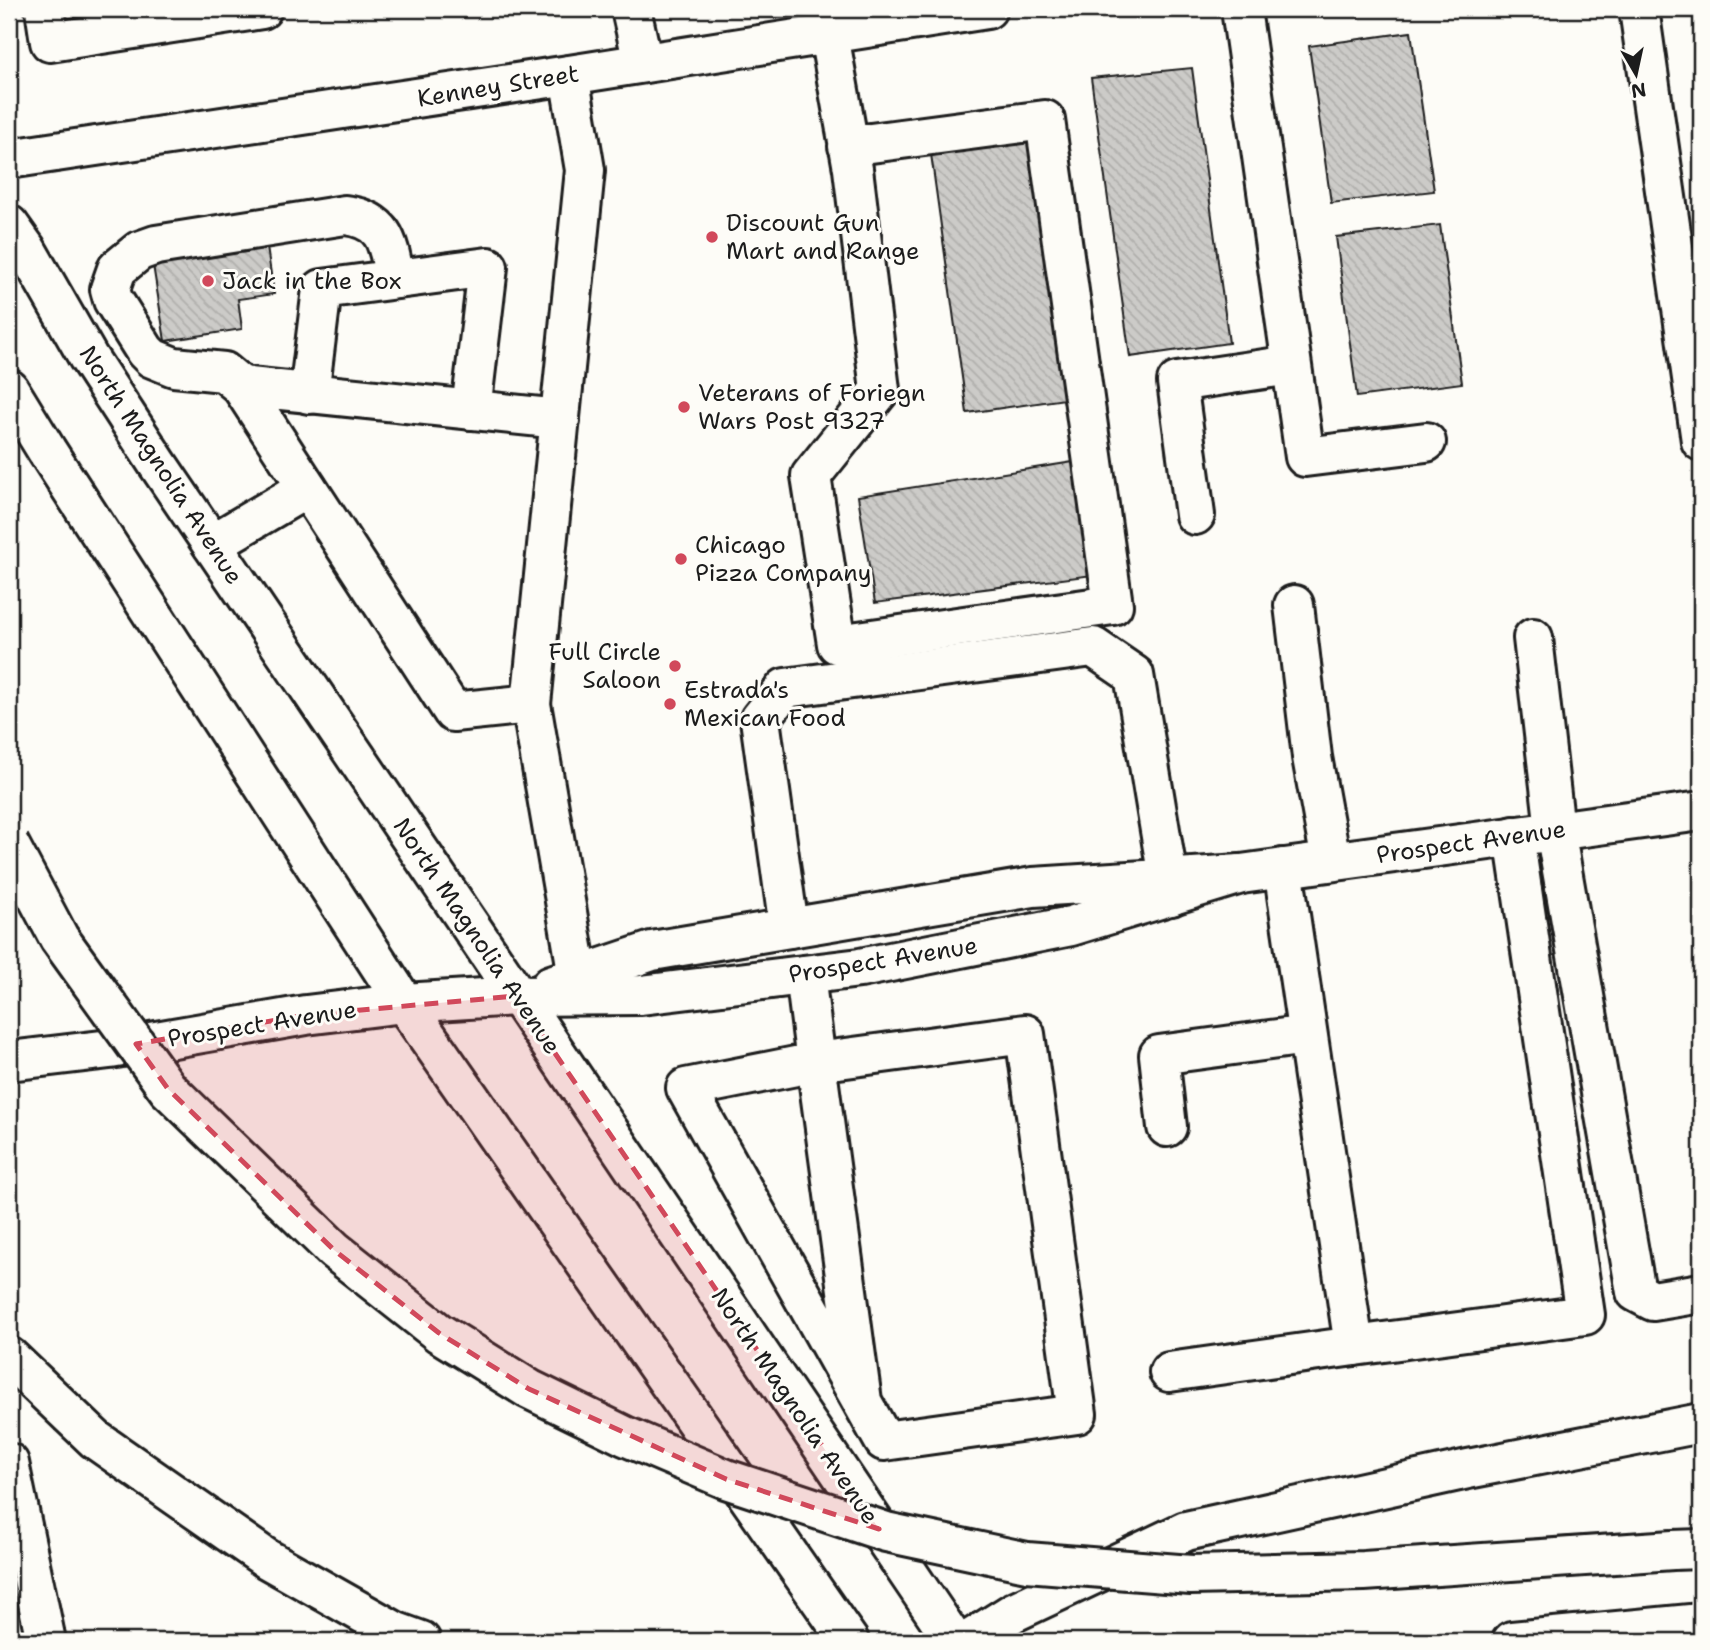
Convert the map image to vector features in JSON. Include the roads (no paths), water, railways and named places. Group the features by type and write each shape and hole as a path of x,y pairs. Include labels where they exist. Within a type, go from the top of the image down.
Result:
{"main road":[{"path":"45,9 50,42 262,9"},
{"path":"631,9 643,63"},
{"name":"Kenney Street","path":"9,159 643,63 806,27 987,9"},
{"path":"1241,9 1305,457 1426,442"},
{"path":"1639,9 1701,441"},
{"path":"806,27 848,146 880,390 811,476 837,644 1113,605 1045,120 848,146"},
{"path":"569,75 585,170 531,704 578,976"},
{"path":"395,279 386,238 376,225 362,217 345,215 156,245 139,251 117,269 110,289 113,300 152,358 174,367 224,372 242,386 453,712 531,704"},
{"name":"North Magnolia Avenue","path":"9,225 26,249 88,357 212,544 954,1641"},
{"path":"309,394 322,289 488,267 471,410"},
{"path":"1195,515 1177,382 1292,365"},
{"path":"242,386 560,419"},
{"path":"9,389 54,463 404,1003 849,1641"},
{"path":"212,544 307,488"},
{"path":"1294,605 1312,757 1331,861"},
{"path":"1533,638 1555,830 1636,1292 1653,1301 1701,1293"},
{"path":"789,928 760,719 785,688 1093,647 1134,675 1170,887"},
{"name":"Prospect Avenue","path":"516,996 652,951 1033,887 1170,887 1331,861 1701,811"},
{"path":"1169,1372 1585,1315 1514,836"},
{"path":"9,844 59,939 168,1089 334,1250 439,1333 529,1389 625,1436 726,1479 886,1532 1014,1559 1191,1575 1364,1571 1687,1549"},
{"path":"1283,868 1354,1346"},
{"name":"Prospect Avenue","path":"9,1061 110,1049 306,1015 404,1003 516,996 641,995 860,968 1071,926 1170,887"},
{"path":"805,975 862,1401"},
{"path":"1024,1034 1077,1414 884,1441 685,1088 816,1062 1024,1034"},
{"path":"1167,1127 1158,1055 1307,1035"},
{"path":"9,1357 96,1440 267,1559 396,1632 421,1641"},
{"path":"968,1641 1014,1612 1186,1531 1468,1469 1701,1423"},
{"path":"9,1463 46,1641"},
{"path":"1513,1641 1692,1624"}],"place":[{"name":"Discount Gun Mart and Range","path":"712,237"},
{"name":"Jack in the Box","path":"208,281"},
{"name":"Veterans of Foriegn Wars Post 9327","path":"684,407"},
{"name":"Chicago Pizza Company","path":"681,559"},
{"name":"Full Circle Saloon","path":"675,666"},
{"name":"Estrada's Mexican Food","path":"670,704"}]}
